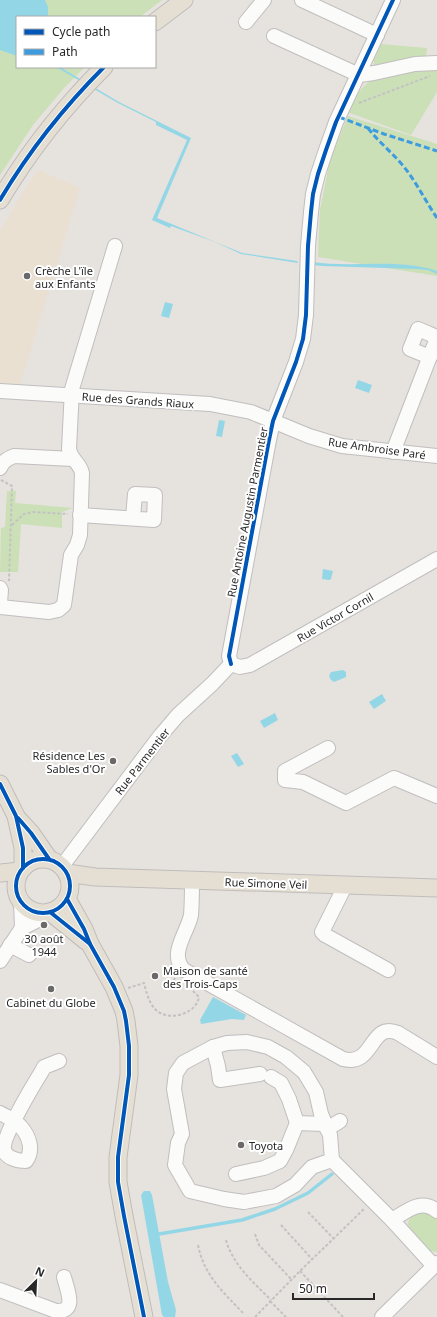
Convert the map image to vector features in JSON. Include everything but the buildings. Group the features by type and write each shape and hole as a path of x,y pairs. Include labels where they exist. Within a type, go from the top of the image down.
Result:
{"main road":[{"path":"156,21 184,0"},
{"path":"0,200 38,142 71,102 103,68"},
{"path":"0,784 16,816 23,848 21,869 16,884 19,897"},
{"path":"0,880 19,897 28,909 37,912 48,912 63,905 68,896 70,887 59,866 16,816"},
{"path":"0,873 21,869 30,862 40,859 59,866"},
{"name":"Rue Simone Veil","path":"59,866 95,877 437,888"},
{"path":"68,896 82,884 95,877"},
{"path":"68,896 90,944 114,987 124,1011 128,1029 130,1054 129,1075 119,1152 118,1182 144,1317"},
{"path":"48,912 90,944"}],"street":[{"path":"246,22 264,0"},
{"path":"302,0 377,35"},
{"name":"Rue Antoine Augustin Parmentier","path":"231,664 229,656 273,421 296,362 303,339 306,315 308,246 313,194 326,150 393,0"},
{"path":"274,36 359,75 415,64 434,70"},
{"path":"0,606 49,612 58,610 64,605 71,555 77,545 80,535 82,473 79,465 70,455 69,449 71,395 115,246"},
{"path":"393,452 430,357 437,338 418,329 410,349 430,357"},
{"name":"Rue des Grands Riaux","path":"0,391 210,404 251,412 273,421"},
{"name":"Rue Ambroise Paré","path":"273,421 293,431 342,446 437,456"},
{"path":"0,468 7,459 14,456 73,460"},
{"path":"80,515 133,518"},
{"name":"Rue Victor Cornil","path":"231,664 240,667 250,665 437,559"},
{"name":"Rue Parmentier","path":"59,866 174,720 231,664"},
{"path":"328,748 286,771 285,780 303,782 346,803 394,778 437,796"},
{"path":"192,880 191,916 181,941 178,958 181,967 184,970 343,1059 358,1059 376,1038 387,1031 398,1034 437,1057"},
{"path":"345,886 322,932 388,970"},
{"path":"19,897 22,928"},
{"path":"0,961 22,928 36,921 48,912"},
{"path":"10,945 29,955"},
{"path":"336,1163 312,1167 295,1185 276,1196 244,1202 224,1200 190,1191 175,1165 178,1143 182,1134 174,1089 176,1073 183,1063 213,1048 226,1043 247,1042 268,1047 286,1057 304,1072 316,1092 325,1126 330,1135 336,1163 436,1265 382,1317"},
{"path":"213,1048 220,1080 265,1075 281,1084 289,1099 297,1123 280,1161 264,1168 236,1174"},
{"path":"0,1113 14,1120 44,1067 59,1061"},
{"path":"297,1123 325,1126 340,1121"},
{"path":"392,1220 418,1206 425,1205 432,1207 437,1211"},
{"path":"0,1290 56,1311 63,1311 67,1309 70,1299 64,1277"}],"path":[{"path":"343,109 434,70"},
{"path":"0,479 12,486 10,580 0,594"},
{"path":"12,525 24,514 33,512 80,515"},
{"path":"175,977 174,980 180,983"},
{"path":"127,988 144,983 155,1009 164,1015 171,1016 189,1012 198,1002 199,997 197,994 187,987"},
{"path":"255,1317 342,1228 364,1209"},
{"path":"308,1212 333,1238"},
{"path":"281,1225 312,1259"},
{"path":"255,1234 259,1245 291,1279"},
{"path":"226,1240 230,1252 238,1265 286,1317"},
{"path":"198,1245 203,1264 210,1278 243,1313"},
{"path":"300,1271 343,1317"}],"shaded area":[{"name":"Crèche L'ïle aux Enfants","path":"38,170 80,188 20,385 0,383 0,231"}],"green space":[{"path":"0,0 162,0 141,16 16,16 16,68 84,68 64,88 33,125 0,175"},
{"path":"381,44 427,48 426,58 395,61 380,67 374,66 374,60"},
{"path":"437,67 437,92 411,135 347,112 366,84 374,79"},
{"path":"348,116 437,144 437,276 318,257 320,210 330,160"},
{"path":"7,491 16,491 15,503 73,508 62,512 62,528 21,524 18,572 0,572 1,528 5,527"},
{"path":"424,1209 437,1218 437,1252 429,1251 409,1229 408,1223 410,1217"}],"water":[{"path":"0,0 45,0 48,7 48,16 16,16 16,56 0,50"},
{"path":"58,68 62,68 119,102 191,138 157,218 242,253 297,261 298,263 241,254 215,242 171,226 170,228 152,220 187,140 156,125 156,122 118,103"},
{"path":"312,262 327,264 407,265 437,271 437,274 428,270 323,266 312,265"},
{"path":"165,302 173,304 169,318 161,316"},
{"path":"358,380 372,385 369,393 355,388"},
{"path":"219,420 225,421 222,437 216,436"},
{"path":"323,569 333,571 331,579 322,579"},
{"path":"343,670 346,672 346,677 334,682 331,680 329,676 331,672"},
{"path":"382,694 386,701 374,709 369,702"},
{"path":"275,713 278,720 264,728 260,721"},
{"path":"237,753 244,764 238,767 231,756"},
{"path":"213,997 246,1015 244,1020 232,1019 201,1024 200,1020"},
{"path":"144,1191 150,1191 152,1195 168,1282 176,1310 175,1317 164,1317 162,1315 141,1195"}],"waterway":[{"path":"159,1234 242,1220 275,1209 308,1193 332,1174"}],"marked path":[{"path":"339,117 384,134 437,151"},
{"path":"368,128 404,167 437,218"}],"cycle path":[{"path":"231,664 229,656 273,421 296,362 303,339 306,315 308,246 313,194 318,174 336,122 393,0"},
{"path":"0,200 23,164 48,130 103,68"},
{"path":"0,784 16,816 23,848 23,868"},
{"path":"18,818 31,833 49,859"},
{"path":"38,859 48,859 58,863 66,871 70,881 70,886 70,891 66,901 58,909 48,913 38,913 28,909 20,901 16,891 16,881 20,871 28,863 38,859"},
{"path":"67,899 114,987 124,1011 126,1021 129,1046 129,1075 118,1157 118,1182 144,1317"},
{"path":"50,912 90,944"}],"place":[{"name":"Crèche L'ïle aux Enfants","path":"27,276"},
{"name":"Résidence Les Sables d'Or","path":"113,761"},
{"name":"30 août 1944","path":"44,925"},
{"name":"Maison de santé des Trois-Caps","path":"155,976"},
{"name":"Cabinet du Globe","path":"51,989"},
{"name":"Toyota","path":"241,1145"}]}
